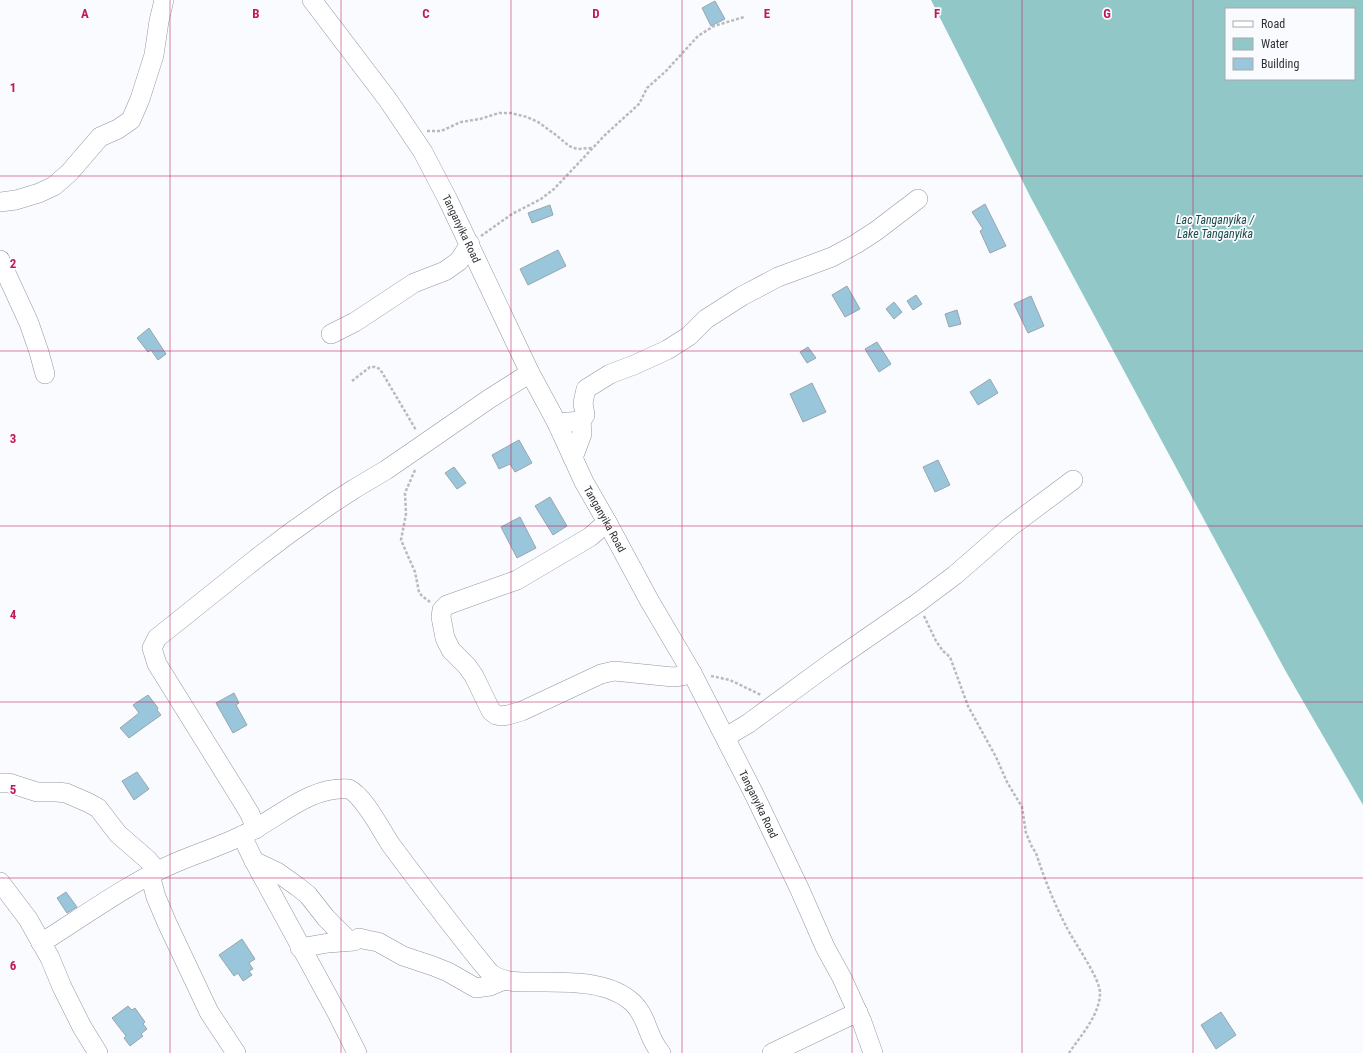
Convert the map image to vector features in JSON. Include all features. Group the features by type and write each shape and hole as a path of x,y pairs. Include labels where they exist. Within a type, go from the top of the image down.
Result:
{"street":[{"path":"0,202 16,200 39,193 54,186 69,173 100,137 118,129 131,120 140,99 154,56 160,12 164,0"},
{"name":"Tanganyika Road","path":"312,0 383,94 423,152 470,244 530,373 557,423 584,482 608,522 649,600 692,673 726,737 787,863 825,947 858,1012 873,1053"},
{"path":"573,458 582,434 581,421 586,415 583,402 586,389 610,374 667,350 689,336 706,319 742,296 778,277 832,257 856,244 876,231 918,199"},
{"path":"331,334 355,322 414,283 445,271 459,260 470,244"},
{"path":"0,260 29,323 45,374"},
{"path":"357,1053 254,861 249,832 250,814 158,664 152,648 154,642 162,634 290,533 530,373"},
{"path":"557,423 581,421"},
{"path":"726,737 919,602 955,575 1010,527 1073,480"},
{"path":"608,522 590,537 517,580 490,591 458,600 447,605 442,610 441,617 445,638 451,650 467,666 491,711 496,715 508,715 522,711 601,674 614,671 673,677 692,673"},
{"path":"0,783 9,783 37,792 66,793 94,806 103,814 118,834 148,860 154,873 156,897 167,923 206,1006 236,1053"},
{"path":"41,944 154,873 249,832 314,794 334,789 350,789 361,798 390,843 460,937 490,973 512,982 578,984 603,987 616,992 633,1003 639,1010 646,1022 653,1042 661,1053"},
{"path":"254,861 277,872 308,895 326,918 349,941"},
{"path":"0,882 28,919 50,958 82,1027 98,1053"},
{"path":"300,948 360,938 378,942 403,956 448,972 476,988 490,986 504,980"},
{"path":"772,1053 858,1012"}],"path":[{"path":"470,244 494,226 542,199 554,189 592,148 640,104 648,88 698,36 714,26 744,17"},
{"path":"406,127 419,131 441,131 462,122 480,119 499,113 512,113 538,122 569,146 577,149 592,148"},
{"path":"352,381 370,367 376,366 380,369 413,426 425,442"},
{"path":"417,466 405,493 406,514 401,540 415,572 419,592 422,596 442,610"},
{"path":"919,602 929,628 936,641 943,651 950,657 968,706 993,752 1007,782 1022,807 1026,833 1036,853 1051,895 1066,927 1088,963 1101,992 1097,1009 1070,1053"},
{"path":"692,673 721,677 778,702"}],"water":[{"name":"Lac Tanganyika / Lake Tanganyika","path":"931,0 1363,0 1363,805 1285,670 1031,198"}],"building":[{"path":"715,1 725,19 711,26 702,8"},
{"path":"985,204 1006,246 990,253 980,231 983,229 972,212"},
{"path":"550,205 553,215 532,223 528,213"},
{"path":"558,250 566,266 528,285 520,269"},
{"path":"847,286 860,309 845,317 832,295"},
{"path":"916,295 922,304 913,310 907,301"},
{"path":"1031,296 1044,326 1028,333 1014,304"},
{"path":"894,302 902,312 894,319 886,309"},
{"path":"957,310 961,324 949,327 945,314"},
{"path":"149,328 166,354 158,360 151,350 148,352 137,338"},
{"path":"877,342 891,364 879,372 865,349"},
{"path":"808,347 816,358 807,363 800,352"},
{"path":"990,379 998,393 978,405 970,392"},
{"path":"812,383 826,412 803,422 790,394"},
{"path":"519,440 532,463 515,472 510,464 499,469 492,455"},
{"path":"938,460 950,485 935,492 923,467"},
{"path":"454,467 466,483 457,489 445,473"},
{"path":"550,497 567,526 553,535 535,506"},
{"path":"520,517 536,548 517,558 501,527"},
{"path":"234,693 239,703 236,705 247,725 233,733 216,703"},
{"path":"148,695 158,708 157,710 161,715 129,738 120,728 139,713 133,705"},
{"path":"137,772 149,789 134,800 122,781"},
{"path":"66,892 77,907 67,913 57,898"},
{"path":"242,939 255,959 249,963 253,969 249,971 252,975 243,981 238,973 234,976 219,955"},
{"path":"128,1006 132,1010 135,1008 145,1022 143,1024 147,1029 141,1034 143,1036 130,1046 124,1038 126,1036 112,1018"},
{"path":"1221,1012 1236,1035 1216,1049 1201,1025"}]}
